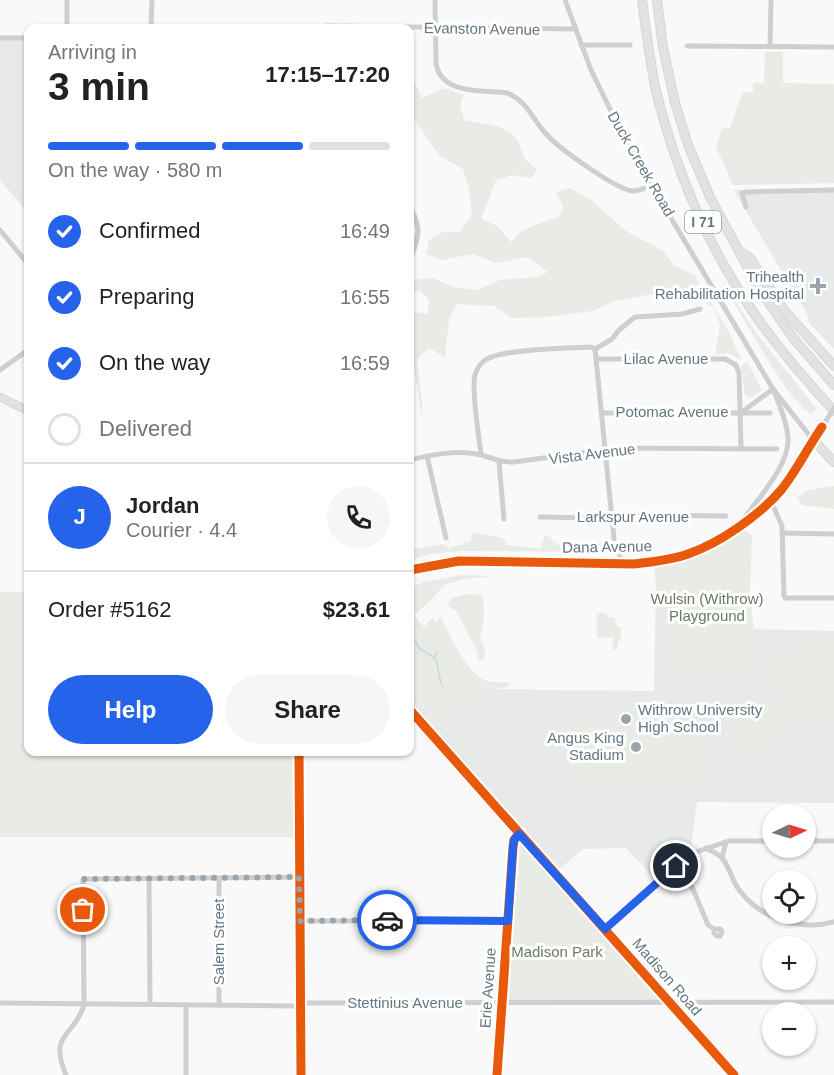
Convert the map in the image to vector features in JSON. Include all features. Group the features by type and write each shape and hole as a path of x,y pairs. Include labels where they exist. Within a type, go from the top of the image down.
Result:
{"highway":[{"name":"I 71","path":"642,0 657,94 671,143 712,242 737,288 763,327 797,370 834,410"},
{"name":"I 71","path":"657,0 663,47 675,103 688,145 710,197 759,289 794,339 834,385"},
{"path":"737,249 750,258 784,310 834,366"},
{"path":"813,440 834,462"}],"main road":[{"path":"0,398 24,409"},
{"name":"Madison Road","path":"414,715 734,1075"}],"street":[{"path":"67,0 67,24"},
{"path":"151,24 152,0"},
{"path":"435,0 437,69 446,81 464,89 514,96 525,104 542,130 555,143 616,186 635,191 651,184"},
{"name":"Duck Creek Road","path":"565,0 581,45 609,110 773,389 813,440"},
{"path":"770,46 771,0"},
{"name":"Evanston Avenue","path":"414,28 576,29"},
{"path":"0,38 24,38"},
{"path":"581,45 630,45"},
{"path":"687,46 834,48"},
{"path":"746,207 742,198 742,193 745,192 834,190"},
{"path":"414,214 419,230 414,247"},
{"path":"1,234 24,260"},
{"path":"481,454 474,382 476,372 484,361 495,355 522,352 596,349 612,339 635,317 682,314 700,309"},
{"path":"596,349 614,539"},
{"path":"0,370 24,353"},
{"name":"Lilac Avenue","path":"597,359 725,359 734,363 740,373 742,412"},
{"path":"739,526 775,477 787,450 786,426 773,389"},
{"name":"Potomac Avenue","path":"742,412 773,389"},
{"name":"Dana Avenue","path":"414,569 459,561 621,565 658,561 691,553 739,526 771,501 796,470 834,410"},
{"name":"Potomac Avenue","path":"602,412 770,413"},
{"path":"741,448 742,412"},
{"name":"Vista Avenue","path":"414,459 453,453 481,454 499,462 531,461 606,449 777,449"},
{"path":"427,456 446,538"},
{"path":"499,462 504,519"},
{"path":"771,501 780,520 782,532 785,598 834,598"},
{"name":"Larkspur Avenue","path":"540,518 612,516 714,519 726,516"},
{"path":"782,532 834,534"},
{"path":"620,552 621,565"},
{"path":"299,756 302,1075"},
{"name":"Erie Avenue","path":"497,1075 513,847 514,840 519,834"},
{"path":"605,929 690,854 726,842 762,841"},
{"path":"816,841 834,841"},
{"path":"722,858 726,842"},
{"path":"706,848 722,858 746,898 771,916 800,924 834,922"},
{"path":"676,866 693,889 708,925 714,929"},
{"path":"66,1075 62,1065 60,1045 67,1030 77,1021 84,1005 83,879 299,877"},
{"path":"149,878 150,1004"},
{"name":"Salem Street","path":"219,878 219,1005"},
{"path":"300,921 508,921"},
{"name":"Stettinius Avenue","path":"0,1003 300,1005 307,1003 834,1002"},
{"path":"186,1005 186,1075"}],"shaded area":[{"path":"0,38 24,38 24,208 0,180"},
{"path":"733,189 749,191 834,190 834,349 809,323 807,314"},
{"name":"Withrow University High School","path":"661,560 665,673 754,673 754,629 834,631 834,803 697,802 690,854 658,882 626,848 583,849 555,873 414,714 414,689 654,691 656,586 654,562"}],"green space":[{"path":"765,52 783,52 783,83 834,84 834,183 733,185 716,147 722,128 730,128 742,93 753,92 753,83 764,83"},
{"path":"414,81 422,98 444,88 464,95 460,105 464,120 495,126 509,132 519,143 526,160 537,169 532,178 512,175 496,180 481,219 497,226 511,242 523,230 560,216 563,206 556,192 570,188 590,199 626,231 662,250 674,266 694,274 700,284 679,294 647,295 616,301 592,311 545,317 512,318 494,306 457,304 449,319 445,357 429,348 417,359 422,417 414,368 414,312 428,314 429,299 420,291 414,292 414,280 433,278 453,287 477,290 500,280 536,277 548,272 528,257 496,263 473,254 442,260 426,254 429,240 443,232 460,232 472,215 469,189 463,169 440,156 414,120"},
{"path":"719,276 757,334 816,408 812,414 802,407 776,373"},
{"path":"700,284 715,309 702,301"},
{"path":"715,309 730,334 741,360 728,353 715,354 720,326"},
{"path":"747,362 762,390 750,398 745,395 741,365"},
{"path":"834,486 834,509 802,505 797,498 808,490"},
{"name":"Wulsin (Withrow) Playground","path":"739,526 752,535 750,597 754,629 754,673 664,673 661,560 691,553"},
{"path":"472,532 503,538 507,545 540,549 545,534 558,545 582,547 591,542 612,545 604,552 462,551 430,554 414,559 414,549 443,544 449,548 471,541"},
{"path":"462,575 496,576 464,579 444,585 414,615 414,586 424,582"},
{"path":"0,592 24,592 24,756 292,756 293,837 0,837"},
{"path":"467,594 483,595 484,618 480,639 485,649 484,659 480,661 456,610 450,608 448,603 454,597"},
{"path":"597,613 605,613 609,617 614,617 617,626 621,627 621,641 618,641 617,650 613,651 613,637 597,638"},
{"path":"414,615 424,627 433,617 436,622 440,616 459,653 479,677 487,681 510,683 508,687 495,689 535,689 531,696 495,694 473,699 466,709 499,754 496,760 458,711 439,703 488,769 485,776 414,696"},
{"path":"834,640 834,721 789,728 784,715 779,733 767,746 743,753 731,753 731,705 735,704 738,699 778,699 767,658 771,653"},
{"name":"Angus King Stadium","path":"587,711 672,711 672,721 696,722 706,753 706,771 701,780 676,790 598,791 587,787 584,783 578,787 569,757 570,747 575,729"},
{"name":"Madison Park","path":"519,834 669,1002 502,1003 513,847"}],"waterway":[{"path":"414,641 421,650 434,658 443,686"},
{"path":"434,658 437,651"}],"cycle path":[{"path":"414,569 459,561 634,564 688,554 713,543 763,509 782,489 822,427"},
{"path":"414,715 734,1075"},
{"path":"299,756 301,1075"},
{"path":"497,1075 513,847 514,840 519,834"}],"way so far":[{"path":"83,910 83,879 299,877 300,921 387,920"}],"place":[{"name":"Trihealth Rehabilitation Hospital","path":"818,286"},
{"name":"Withrow University High School","path":"626,719"},
{"name":"Angus King Stadium","path":"636,747"}],"route":[{"path":"387,920 508,921 513,847 514,840 519,834 605,929 676,866"}]}
